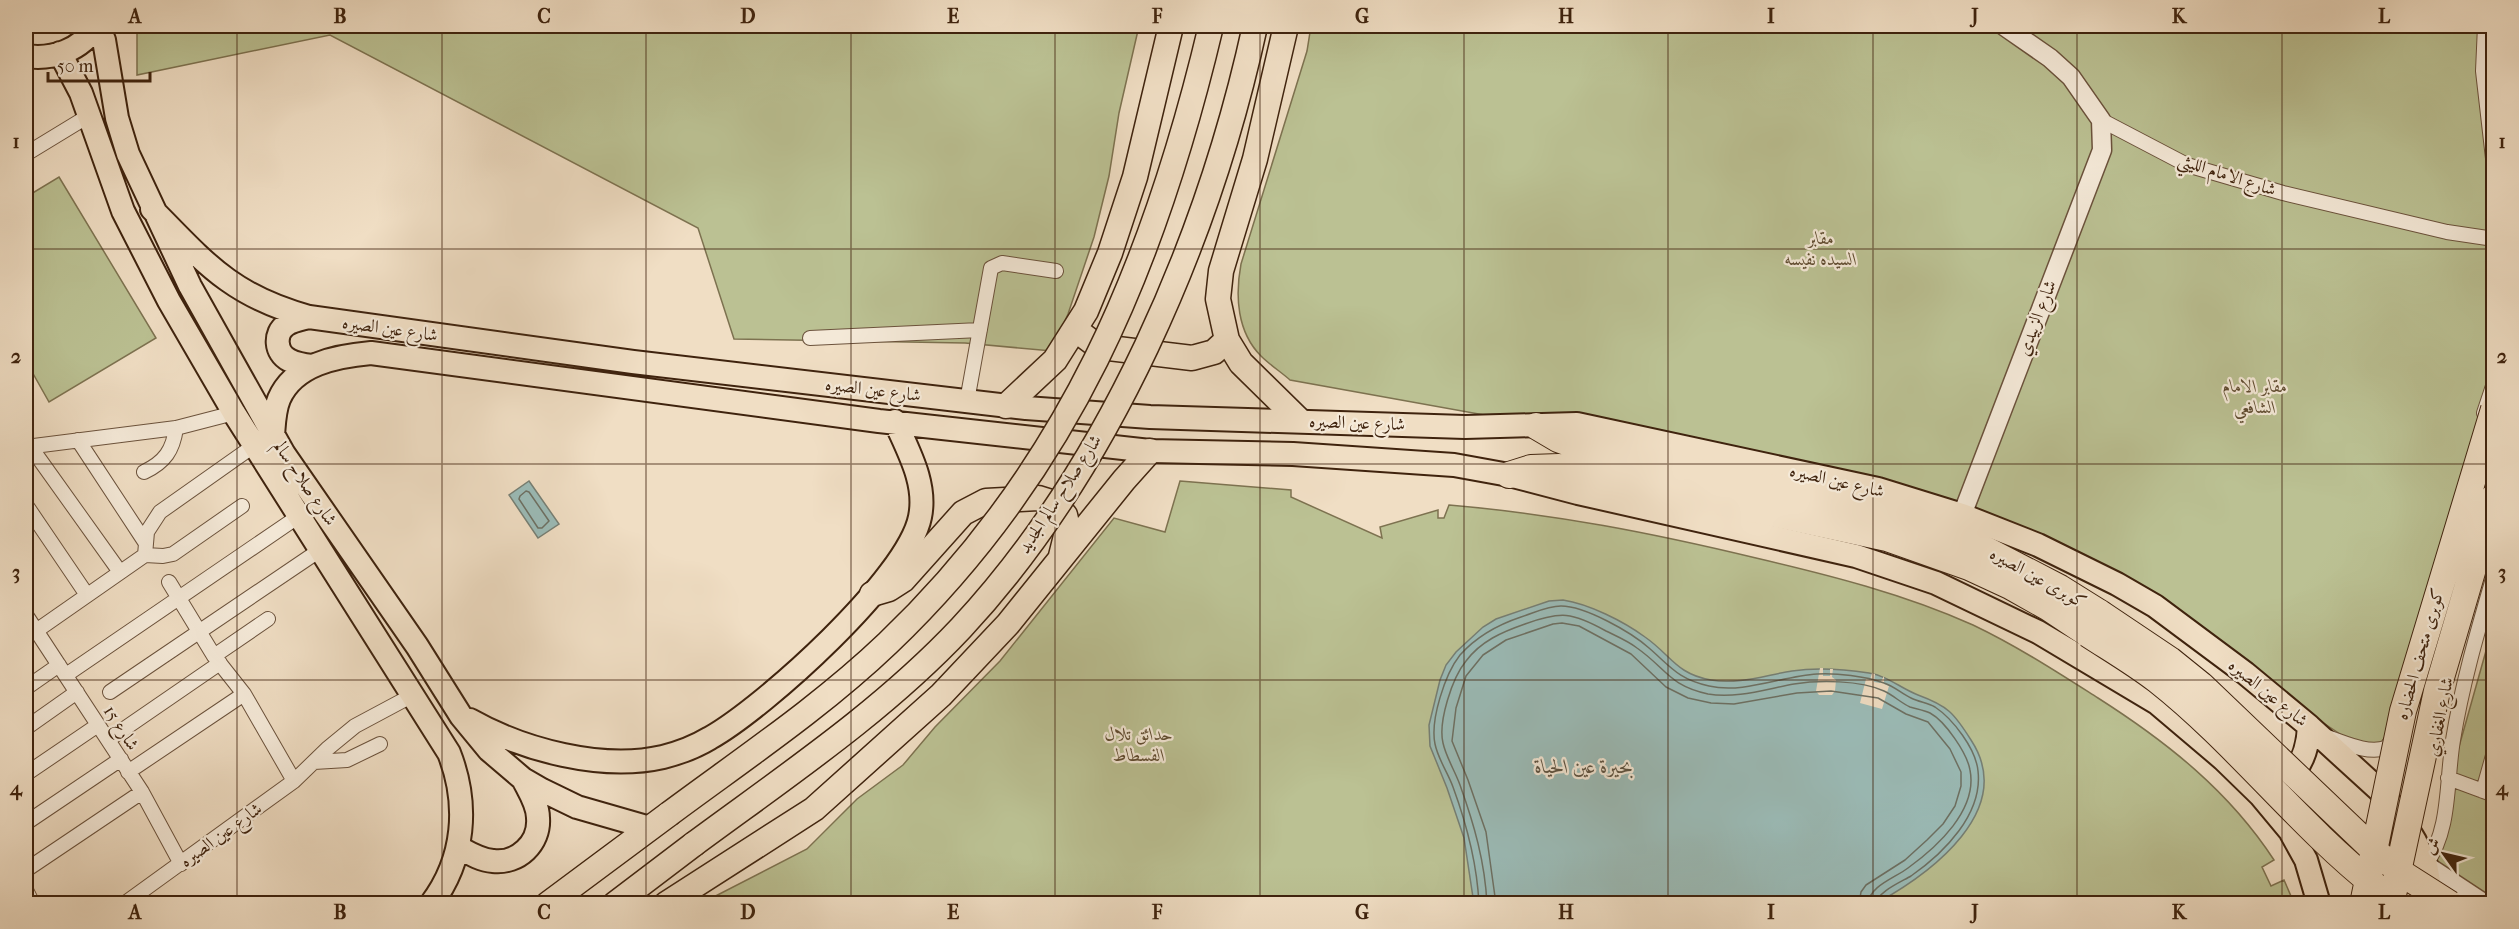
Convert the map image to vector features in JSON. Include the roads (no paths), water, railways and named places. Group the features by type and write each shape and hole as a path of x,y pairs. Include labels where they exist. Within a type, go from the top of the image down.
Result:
{"highway":[{"path":"1006,406 1043,373 1076,330 1110,253 1132,186 1172,26"},
{"name":"شارع صلاح سالم الجديد","path":"659,821 799,717 886,645 964,563 999,519 1031,473 1081,390 1124,304 1174,162 1210,26"},
{"name":"شارع صلاح سالم الجديد","path":"615,903 826,748 929,660 991,594 1046,522 1113,410 1169,294 1218,164 1239,93 1255,26"},
{"path":"1286,26 1255,159 1221,271 1218,299 1227,340 1241,363 1299,420"},
{"path":"1076,330 1092,342 1109,348 1192,358 1214,352 1227,340"},
{"name":"كوبرى متحف الحضاره","path":"2363,903 2403,711 2493,409"},
{"name":"كوبرى عين الصيره","path":"1536,426 1558,439 1577,446 1887,513 1938,529 2016,564 2100,613 2170,660 2232,713 2377,853 2406,876 2450,903"},
{"path":"666,903 797,821 832,794 959,677 1008,624 1150,451"},
{"name":"كوبرى عين الصيره","path":"1509,475 1531,468 1558,467 1887,538 1931,553 2010,586 2049,608 2157,680 2215,732 2331,849 2398,903"},
{"path":"872,594 889,589 903,579 963,513 986,501 1038,498 1054,503 1065,515 1068,528 1059,562"},
{"name":"كوبرى متحف الحضاره","path":"2391,903 2442,670 2493,498"},
{"path":"548,903 659,821"},
{"path":"2403,846 2405,871 2403,903"}],"main road":[{"path":"29,61 60,53 78,44 97,26"},
{"name":"شارع صلاح سالم","path":"97,26 104,40 117,118 128,154 152,210 201,307 299,516 441,739 454,768 462,816 458,847 444,882 430,903"},
{"name":"شارع صلاح سالم","path":"60,53 77,83 109,173 145,257 234,413 264,440 417,646 461,716 489,750 523,779 577,807 659,821"},
{"name":"شارع عين الصيره","path":"152,210 211,269 233,286 282,310 309,317 633,362 1006,406 1150,417 1492,428 1577,424 1878,489 1962,515 2038,545 2156,606 2245,673 2313,729 2386,798 2405,823 2426,865 2433,903"},
{"path":"309,317 286,325 277,340 284,357 295,363 312,366"},
{"name":"شارع عين الصيره","path":"264,440 284,390 292,381 312,366 341,357 371,353 895,421 1150,451 1293,454 1400,460 1454,465 1509,475 1578,493 1856,556 1936,583 2038,632 2157,703 2191,729 2260,795 2290,831 2306,860 2319,903"},
{"path":"461,716 522,743 564,754 625,761 678,753 710,739 752,708 807,661 872,594 903,558 915,535 921,514 919,478 895,421"},
{"path":"2121,680 2117,664 2120,646 2127,629 2140,615 2156,606"},
{"path":"2260,795 2279,786 2296,770 2313,729"},
{"path":"458,847 491,861 509,860 524,851 535,837 539,820 535,803 523,779"}],"street":[{"name":"شارع الامام الليثي","path":"2004,26 2050,58 2071,77 2101,120 2187,165 2283,193 2447,232 2493,239"},
{"path":"2485,26 2483,71 2493,167"},
{"path":"26,154 90,115"},
{"name":"شارع الزبيدي","path":"1962,515 2098,165 2103,135 2101,120"},
{"path":"967,401 989,272 994,265 1002,263 1056,271"},
{"path":"810,338 980,330"},
{"path":"2313,729 2364,749 2379,750 2386,748 2391,742 2433,586 2493,383"},
{"path":"120,572 28,446 176,428 234,413"},
{"path":"144,472 158,466 168,455 174,442 176,428"},
{"path":"78,440 145,548 164,556 172,554 242,507"},
{"path":"36,631 120,572 145,548 152,521 160,512 264,440"},
{"path":"26,505 87,595"},
{"path":"26,688 62,670 178,598 299,516"},
{"path":"110,692 321,550"},
{"name":"شارع الغفاري","path":"2426,865 2437,847 2444,826 2452,741 2464,683 2493,575"},
{"path":"169,582 217,660 244,694 294,781"},
{"name":"شارع 15","path":"26,615 142,792 181,864"},
{"path":"108,740 217,660 268,619"},
{"path":"26,728 77,692"},
{"path":"128,772 244,694"},
{"name":"شارع عين الصيره","path":"124,903 294,781 355,726 413,694"},
{"path":"26,774 98,725"},
{"path":"314,762 347,760 380,744"},
{"path":"2448,777 2490,794 2493,752"},
{"path":"26,823 121,759"},
{"path":"26,870 142,792"},
{"path":"2426,865 2485,903"},
{"path":"26,890 33,903"}],"water":[{"path":"529,481 559,524 538,538 509,495"},
{"name":"بحيرة عين الحياة","path":"1563,600 1595,609 1627,625 1654,644 1682,669 1699,677 1731,681 1802,670 1850,670 1882,677 1937,703 1960,723 1971,740 1982,766 1983,791 1976,814 1962,837 1943,857 1921,875 1877,903 1474,904 1464,838 1430,746 1429,725 1440,680 1446,665 1456,652 1483,627 1496,619 1549,601"}],"park label":[{"name":"مقابر السيده نفيسه","path":"1821,248"},
{"name":"مقابر الامام الشافعي","path":"2255,396"},
{"name":"حدائق تلال الفسطاط","path":"1139,744"}]}
